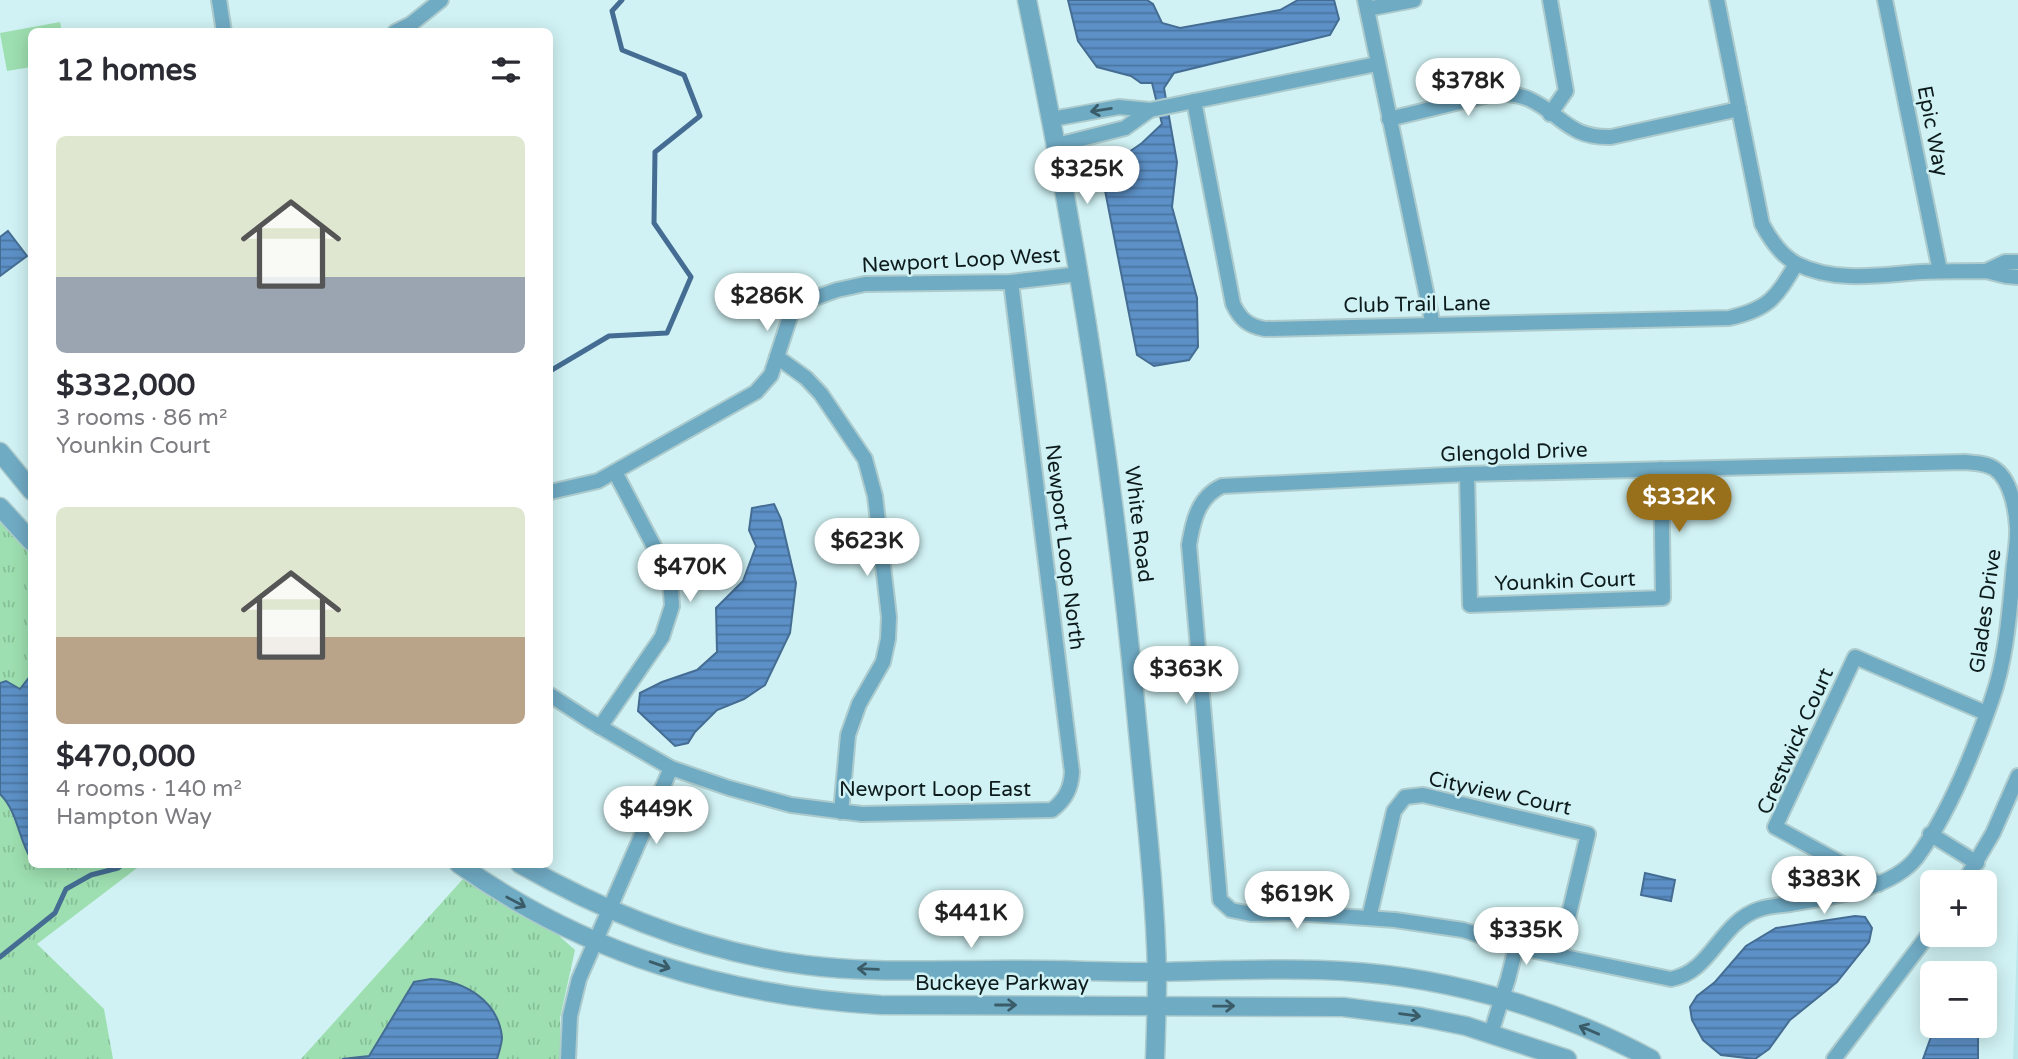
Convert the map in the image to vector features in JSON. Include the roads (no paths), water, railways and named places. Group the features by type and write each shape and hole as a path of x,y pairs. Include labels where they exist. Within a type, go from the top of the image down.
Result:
{"street":[{"path":"219,0 223,28"},
{"path":"403,28 441,0"},
{"name":"White Road","path":"1027,0 1057,145 1079,274 1124,582 1148,837 1157,972 1156,1059"},
{"path":"1414,0 1366,5 1433,325"},
{"path":"1550,0 1566,91 1550,114"},
{"path":"1717,0 1762,224 1771,241 1796,264 1819,272 1847,276 1986,271 2018,277"},
{"name":"Epic Way","path":"1885,0 1940,271"},
{"path":"1052,119 1119,107 1150,110 1377,64"},
{"path":"1389,118 1497,93 1515,94 1530,100 1578,133 1593,138 1611,137 1739,109"},
{"name":"Club Trail Lane","path":"1194,101 1233,304 1245,323 1265,329 1729,318 1769,303 1778,294 1796,264"},
{"path":"1057,145 1125,128 1150,110"},
{"path":"1986,271 2005,262 2018,262"},
{"name":"Newport Loop West","path":"553,491 598,481 756,392 771,374 791,314 812,299 865,284 1011,282 1079,274"},
{"name":"Newport Loop North","path":"1011,282 1072,772 1071,785 1065,797 1052,810"},
{"path":"777,357 821,394 864,459 875,496 889,617 888,639 883,662 859,704 848,735 841,812"},
{"path":"0,452 28,486"},
{"name":"Glengold Drive","path":"1369,918 1251,914 1231,910 1220,900 1189,545 1194,517 1212,491 1222,486 1467,474 1965,462 1995,469"},
{"name":"Younkin Court","path":"1467,474 1470,605 1663,598 1661,469"},
{"name":"Glades Drive","path":"1559,956 1661,979 1680,977 1698,968 1730,928 1745,916 1760,909 1832,897 1880,884 1916,858 1951,800 1992,698 2006,641 2017,530 2014,505 2008,487 1995,469"},
{"path":"600,727 662,637 672,606 670,577 615,472"},
{"path":"0,507 28,538"},
{"name":"Crestwick Court","path":"1880,884 1776,827 1855,657 1986,713"},
{"name":"Newport Loop East","path":"553,697 671,768 790,805 841,812 898,814 1052,810"},
{"path":"569,1059 572,1006 579,979 671,768"},
{"path":"1973,870 2018,776"},
{"name":"Cityview Court","path":"1369,918 1394,811 1405,797 1423,795 1588,834 1559,956"},
{"path":"1930,834 1977,863"},
{"name":"Buckeye Parkway","path":"465,868 503,895 595,943 725,985 807,999 881,1005 1343,1007 1421,1017 1491,1033 1567,1059"},
{"name":"Buckeye Parkway","path":"527,868 609,911 670,933 726,950 803,965 884,970 1347,971 1423,981 1502,999 1582,1027 1651,1059"},
{"path":"1369,918 1463,930 1516,947 1559,956"},
{"path":"1834,1059 1920,946"},
{"path":"1491,1033 1516,947"}],"water":[{"path":"1068,0 1147,0 1153,4 1162,23 1180,28 1280,10 1298,0 1334,0 1339,19 1330,35 1174,73 1164,88 1177,162 1172,207 1197,298 1198,347 1189,360 1154,366 1137,355 1103,180 1109,166 1142,143 1162,124 1152,83 1141,83 1131,76 1097,67 1078,41"},
{"path":"8,231 27,256 0,276 0,237"},
{"path":"774,504 781,519 796,583 790,633 765,685 744,699 717,710 688,743 675,746 638,711 640,693 697,670 717,652 716,608 743,581 756,546 749,530 752,508"},
{"path":"28,679 28,853 11,809 0,794 0,683 6,681 20,689"},
{"path":"1645,873 1675,880 1671,901 1641,895"},
{"path":"1855,916 1865,917 1872,928 1869,942 1837,982 1790,1020 1769,1049 1755,1059 1721,1055 1703,1040 1692,1020 1690,1007 1697,996 1715,982 1746,946 1776,928"},
{"path":"431,979 467,988 486,1003 494,1013 502,1037 497,1059 342,1059 369,1056 414,982"},
{"path":"1931,1038 1978,1038 1978,1059 1923,1059"}],"waterway":[{"path":"553,369 609,336 667,333 691,277 654,223 655,152 700,116 684,75 622,50 612,11 622,0"},
{"path":"0,957 55,913 66,889 91,875 118,868"}]}
